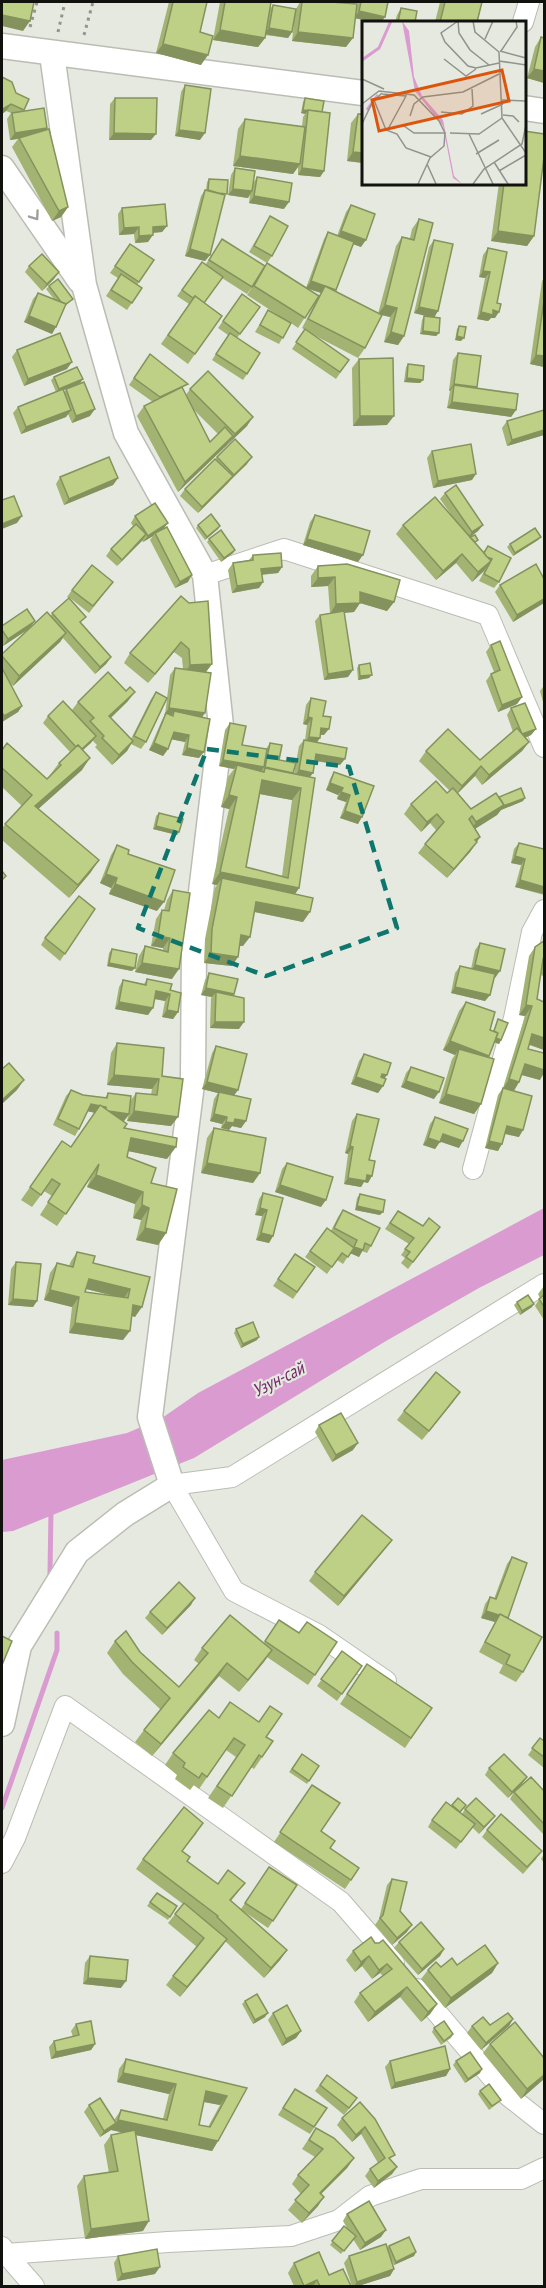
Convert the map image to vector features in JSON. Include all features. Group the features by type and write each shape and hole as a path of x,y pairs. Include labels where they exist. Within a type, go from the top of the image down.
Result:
{"street":[{"path":"523,21 529,2"},
{"path":"13,48 362,93"},
{"path":"52,54 84,285 126,433 205,575 221,726 194,950 192,1076 150,1417 170,1480 234,1591 319,1635 405,1695"},
{"path":"525,108 544,111"},
{"path":"2,168 84,285"},
{"path":"205,575 284,549 488,615 544,747"},
{"path":"474,1169 514,1018 532,932 544,910"},
{"path":"2,1724 19,1646 76,1552 170,1480 232,1477 544,1284"},
{"path":"2,1863 15,1838 65,1706 341,1902 506,2094 544,2124"},
{"path":"4,2250 291,2236 339,2220 370,2196 421,2179 521,2178 544,2168"},
{"path":"4,2250 34,2286"}],"path":[{"path":"13,48 37,2"},
{"path":"52,54 65,2"},
{"path":"78,58 93,2"}],"highlighted area":[{"path":"207,749 349,767 397,928 266,976 138,928"}],"water":[{"name":"Узун-сай","path":"544,1208 544,1255 479,1288 386,1341 194,1458 13,1531 2,1532 2,1460 127,1433 162,1418 198,1393"}],"building":[{"path":"2,2 34,2 30,21 2,15"},
{"path":"173,2 207,2 200,32 213,36 208,55 163,44"},
{"path":"225,2 271,2 265,38 220,30"},
{"path":"302,2 357,4 353,38 298,32"},
{"path":"361,2 388,2 385,17 359,11"},
{"path":"445,2 482,2 477,21 440,21"},
{"path":"273,5 296,9 292,32 269,28"},
{"path":"401,8 417,11 415,21 398,21"},
{"path":"541,37 544,38 544,71 534,69"},
{"path":"2,77 12,82 16,93 29,99 24,110 11,104 2,109"},
{"path":"185,85 211,89 205,133 179,130"},
{"path":"115,98 157,98 156,134 114,133"},
{"path":"305,98 324,101 322,112 303,110"},
{"path":"44,108 47,128 15,133 12,113"},
{"path":"308,110 330,113 324,171 302,168"},
{"path":"358,114 362,114 362,153 353,152"},
{"path":"245,119 305,127 300,164 240,156"},
{"path":"49,129 68,207 59,211 19,138"},
{"path":"525,131 544,134 544,157 534,236 498,231 504,184 525,184"},
{"path":"235,168 255,171 252,191 233,189"},
{"path":"257,177 292,183 289,202 254,196"},
{"path":"209,179 228,180 227,194 208,190"},
{"path":"205,190 225,195 210,255 190,249"},
{"path":"165,204 167,226 153,227 153,235 139,236 139,227 124,228 122,208"},
{"path":"351,205 375,214 366,240 341,231"},
{"path":"270,216 288,226 272,256 254,246"},
{"path":"419,219 433,223 404,336 391,332 397,308 385,305 402,237 414,240"},
{"path":"328,232 354,242 336,290 311,281"},
{"path":"222,239 265,266 252,287 209,260"},
{"path":"434,240 453,244 438,311 419,307"},
{"path":"130,244 154,260 139,282 115,266"},
{"path":"488,248 507,252 497,303 501,304 499,312 493,310 493,315 481,312 490,272 483,271"},
{"path":"42,254 59,272 47,284 29,266"},
{"path":"202,262 223,277 204,303 182,290"},
{"path":"267,263 319,296 305,318 254,286"},
{"path":"121,274 142,288 132,303 111,290"},
{"path":"58,279 73,299 66,304 61,302 49,286"},
{"path":"325,286 382,315 365,348 308,319"},
{"path":"38,293 66,304 56,327 29,316"},
{"path":"242,294 260,307 240,334 223,321"},
{"path":"195,296 222,316 195,354 168,335"},
{"path":"544,301 544,356 536,355"},
{"path":"268,310 291,323 283,338 260,325"},
{"path":"424,316 440,318 439,333 423,331"},
{"path":"459,326 466,327 464,338 457,336"},
{"path":"305,329 349,360 340,372 296,342"},
{"path":"60,333 72,362 28,379 17,350"},
{"path":"230,333 260,353 247,374 216,354"},
{"path":"458,353 481,356 477,387 454,384"},
{"path":"150,354 188,384 160,397 134,378"},
{"path":"393,358 394,416 360,416 359,359"},
{"path":"408,364 424,366 423,380 407,378"},
{"path":"77,367 83,379 59,389 54,377"},
{"path":"208,371 253,417 235,434 190,389"},
{"path":"84,382 95,409 76,416 66,389"},
{"path":"454,385 518,394 516,410 452,402"},
{"path":"182,387 210,442 225,427 233,436 185,482 144,406"},
{"path":"63,389 71,410 26,427 18,407"},
{"path":"544,410 544,430 512,440 507,421"},
{"path":"235,439 252,457 234,475 217,457"},
{"path":"471,444 476,474 438,481 432,451"},
{"path":"109,457 118,478 69,499 60,477"},
{"path":"215,459 233,476 202,507 185,489"},
{"path":"456,485 483,525 472,532 445,493"},
{"path":"14,496 22,516 2,524 2,500"},
{"path":"435,497 491,561 478,572 462,554 443,571 403,525"},
{"path":"155,503 168,523 148,536 135,516"},
{"path":"211,514 220,526 207,537 198,525"},
{"path":"315,515 370,531 363,555 307,539"},
{"path":"136,524 146,534 122,560 111,549"},
{"path":"167,527 192,575 180,582 155,533"},
{"path":"535,528 541,537 515,553 510,544"},
{"path":"221,530 235,550 224,558 209,539"},
{"path":"475,535 478,540 475,542 470,537"},
{"path":"488,546 511,558 499,582 484,574 492,559 484,553"},
{"path":"281,553 282,567 261,569 263,582 237,586 233,563 253,560 253,555"},
{"path":"347,564 400,580 394,602 360,592 360,603 336,604 335,577 318,578 318,566"},
{"path":"536,564 544,579 544,599 517,615 500,585"},
{"path":"92,565 113,582 93,606 72,590"},
{"path":"181,596 189,603 208,601 212,664 190,665 189,649 181,642 155,674 130,653"},
{"path":"69,598 86,617 80,622 111,657 100,667 52,613"},
{"path":"27,609 35,621 8,639 2,626"},
{"path":"344,611 353,670 328,674 320,615"},
{"path":"47,612 66,633 19,676 2,654"},
{"path":"500,641 522,697 502,705 491,674 500,670 491,645"},
{"path":"370,663 372,675 360,676 359,665"},
{"path":"2,668 22,706 4,716 2,712"},
{"path":"175,668 211,673 205,713 169,708"},
{"path":"108,672 126,691 130,687 135,692 109,716 133,741 119,755 102,738 104,736 90,721 94,718 78,702"},
{"path":"156,692 167,698 146,742 134,736"},
{"path":"311,698 326,701 323,716 331,717 329,729 321,728 320,738 309,737 312,718 308,717"},
{"path":"63,701 96,736 82,749 78,745 76,747 48,716"},
{"path":"525,703 536,729 522,734 511,708"},
{"path":"174,711 210,719 204,752 187,748 189,735 174,732 168,749 154,743 166,713 173,716"},
{"path":"230,723 246,726 242,745 267,749 264,767 223,760"},
{"path":"517,728 529,742 489,775 481,766 462,786 426,751 448,729 480,760"},
{"path":"304,740 347,748 345,759 316,754 313,773 299,770"},
{"path":"7,743 47,779 61,765 59,763 78,745 90,758 35,806 99,860 78,885 5,824 32,795 2,768 2,750"},
{"path":"270,743 282,745 279,760 296,763 293,773 265,767"},
{"path":"237,765 264,772 265,768 315,778 299,888 220,872 237,797 229,795","holes":["262,780 301,788 288,878 246,867"]},
{"path":"334,772 374,786 362,817 345,811 350,795 341,792 343,788 330,783"},
{"path":"436,781 447,793 453,788 471,809 496,793 504,805 476,822 472,816 469,819 480,837 475,840 477,842 454,869 425,844 444,822 437,814 427,822 411,804"},
{"path":"521,788 525,798 503,806 499,797"},
{"path":"159,813 183,819 179,832 156,826"},
{"path":"519,843 544,849 544,887 520,880 525,859 515,856"},
{"path":"117,845 129,850 128,854 175,870 164,902 115,884 117,878 106,874"},
{"path":"222,878 313,898 310,912 256,902 250,937 241,935 238,957 211,953 212,929"},
{"path":"173,890 190,893 179,969 142,963 145,946 168,952 170,938 158,936 162,910 169,911"},
{"path":"79,896 95,909 65,954 45,938"},
{"path":"544,941 544,960 537,999 544,1002 544,1038 532,1034 528,1049 544,1053 544,1070 525,1064 519,1082 509,1079 532,1006 526,1005 535,947"},
{"path":"480,943 505,949 500,971 475,965"},
{"path":"112,949 137,954 135,968 109,963"},
{"path":"460,966 495,974 490,995 455,987"},
{"path":"209,973 238,979 234,994 206,988"},
{"path":"147,979 172,984 170,990 181,993 178,1012 167,1010 170,994 156,991 153,1008 119,1002 123,980 146,985"},
{"path":"216,992 244,998 244,1022 215,1022"},
{"path":"466,1002 495,1012 490,1030 498,1033 489,1056 450,1041"},
{"path":"498,1019 508,1023 501,1040 496,1038 498,1033 494,1031"},
{"path":"117,1043 164,1048 162,1076 183,1079 178,1117 134,1111 136,1093 157,1095 159,1079 114,1075"},
{"path":"216,1046 247,1054 238,1090 207,1082"},
{"path":"459,1049 494,1059 481,1104 446,1094"},
{"path":"364,1054 391,1063 387,1075 382,1074 381,1077 386,1079 383,1086 356,1077"},
{"path":"9,1063 24,1080 2,1100 2,1069"},
{"path":"411,1067 444,1078 439,1092 406,1081"},
{"path":"503,1088 532,1096 523,1130 507,1126 502,1144 489,1141"},
{"path":"71,1090 83,1095 107,1098 108,1093 131,1096 129,1114 108,1111 106,1107 91,1104 79,1129 58,1119"},
{"path":"219,1092 251,1099 246,1121 235,1119 234,1123 226,1122 227,1117 214,1114"},
{"path":"100,1105 127,1124 124,1128 177,1138 176,1147 131,1138 127,1157 156,1168 151,1183 177,1189 166,1233 145,1228 149,1208 142,1205 143,1192 96,1175 99,1164 66,1214 48,1202 60,1184 52,1179 41,1195 30,1187 62,1141 71,1147"},
{"path":"357,1114 379,1119 369,1160 375,1161 372,1176 367,1175 366,1181 348,1178 353,1147 350,1146"},
{"path":"435,1117 468,1129 463,1141 443,1134 440,1142 428,1138"},
{"path":"214,1128 266,1138 260,1173 207,1163"},
{"path":"287,1163 333,1177 326,1200 280,1185"},
{"path":"263,1193 283,1198 273,1236 261,1233 267,1210 260,1208"},
{"path":"360,1194 385,1200 383,1212 357,1206"},
{"path":"343,1210 380,1228 371,1246 365,1243 363,1250 354,1247 357,1240 334,1228"},
{"path":"398,1211 423,1226 429,1218 440,1227 413,1262 406,1257 410,1252 405,1249 414,1238 390,1223"},
{"path":"327,1228 354,1248 348,1257 342,1253 332,1267 310,1251"},
{"path":"77,1252 95,1256 93,1263 150,1277 142,1307 133,1305 130,1331 75,1323 79,1297 50,1290 57,1263 73,1267","holes":["89,1279 130,1289 128,1298 85,1292"]},
{"path":"295,1254 315,1267 297,1292 278,1279"},
{"path":"16,1262 41,1264 37,1301 13,1299"},
{"path":"528,1295 534,1304 522,1311 517,1302"},
{"path":"544,1295 544,1307 539,1299"},
{"path":"253,1322 259,1337 243,1344 236,1329"},
{"path":"436,1372 460,1392 429,1431 404,1411"},
{"path":"341,1413 358,1443 336,1455 319,1425"},
{"path":"362,1515 392,1540 344,1596 315,1572"},
{"path":"512,1557 527,1563 508,1618 486,1611 490,1597 496,1599"},
{"path":"179,1582 195,1598 167,1628 150,1612"},
{"path":"500,1614 542,1637 523,1672 506,1664 510,1655 485,1642"},
{"path":"230,1615 272,1650 248,1680 227,1663 161,1744 144,1730 170,1698 132,1662 115,1641 126,1631 140,1652 179,1687 208,1653 202,1648"},
{"path":"279,1620 299,1633 307,1622 337,1642 315,1675 265,1641"},
{"path":"2,1636 12,1641 2,1665"},
{"path":"342,1651 362,1666 342,1694 321,1679"},
{"path":"367,1664 432,1708 411,1738 347,1694"},
{"path":"230,1702 259,1722 270,1706 282,1714 266,1737 273,1741 262,1757 259,1755 232,1796 217,1786 245,1745 234,1738 207,1777 202,1773 199,1778 183,1767 185,1763 173,1753 209,1710 219,1718"},
{"path":"540,1738 544,1741 544,1757 532,1748"},
{"path":"302,1754 319,1766 309,1781 292,1769"},
{"path":"504,1754 527,1777 512,1792 489,1768"},
{"path":"531,1777 544,1791 544,1824 514,1792"},
{"path":"312,1785 340,1803 321,1831 335,1841 330,1848 359,1868 351,1880 280,1832"},
{"path":"458,1798 466,1805 460,1812 452,1805"},
{"path":"476,1798 495,1816 484,1827 465,1809"},
{"path":"446,1802 475,1824 461,1842 432,1820"},
{"path":"184,1807 203,1823 182,1851 190,1857 187,1861 218,1884 228,1870 245,1883 230,1900 287,1950 271,1968 218,1916 143,1859"},
{"path":"501,1814 542,1851 527,1867 487,1830"},
{"path":"269,1867 297,1885 273,1921 245,1903"},
{"path":"392,1879 407,1882 400,1911 412,1925 397,1938 380,1918 383,1915"},
{"path":"157,1893 177,1906 170,1917 150,1902"},
{"path":"184,1903 227,1939 187,1987 173,1976 204,1938 175,1914"},
{"path":"421,1922 444,1949 422,1969 399,1942"},
{"path":"371,1937 375,1943 383,1940 437,2004 428,2012 407,1987 375,2012 360,1993 392,1969 387,1964 379,1970 369,1956 361,1962 353,1951"},
{"path":"485,1945 498,1963 451,1998 428,1970 436,1962 441,1967 452,1958 457,1965"},
{"path":"90,1956 128,1960 126,1981 88,1978"},
{"path":"257,1994 268,2013 255,2020 245,2001"},
{"path":"287,2005 301,2031 286,2039 273,2013"},
{"path":"508,2013 513,2019 486,2043 472,2026 483,2017 490,2025"},
{"path":"91,2021 95,2044 56,2052 54,2041 79,2035 76,2024"},
{"path":"444,2021 453,2034 444,2041 434,2028"},
{"path":"515,2022 544,2058 544,2075 527,2089 490,2044"},
{"path":"445,2046 450,2069 395,2083 390,2061"},
{"path":"470,2052 482,2069 468,2079 456,2061"},
{"path":"126,2059 247,2088 218,2141 118,2120 121,2110 167,2120 176,2084 123,2073","holes":["206,2091 227,2096 210,2127 199,2125"]},
{"path":"327,2075 357,2098 349,2108 320,2085"},
{"path":"489,2084 501,2100 492,2106 480,2091"},
{"path":"295,2089 327,2108 314,2127 283,2108"},
{"path":"100,2098 116,2123 104,2131 89,2105"},
{"path":"360,2102 375,2119 395,2155 389,2158 397,2167 378,2181 370,2169 385,2158 365,2127 356,2135 342,2118"},
{"path":"316,2128 334,2138 354,2158 320,2193 324,2197 309,2213 295,2200 309,2185 298,2175 323,2149 309,2140"},
{"path":"135,2130 149,2221 91,2229 84,2176 118,2171 111,2135"},
{"path":"369,2201 386,2230 365,2243 347,2214"},
{"path":"344,2226 356,2236 344,2251 332,2241"},
{"path":"409,2237 416,2252 396,2262 389,2246"},
{"path":"386,2244 394,2269 357,2282 349,2256"},
{"path":"157,2249 160,2267 122,2274 118,2256"},
{"path":"319,2252 329,2275 343,2269 351,2286 320,2286 317,2280 304,2286 294,2263"}],"waterway":[{"path":"50,1574 51,1510"},
{"path":"2,1808 57,1650 57,1633"}]}
